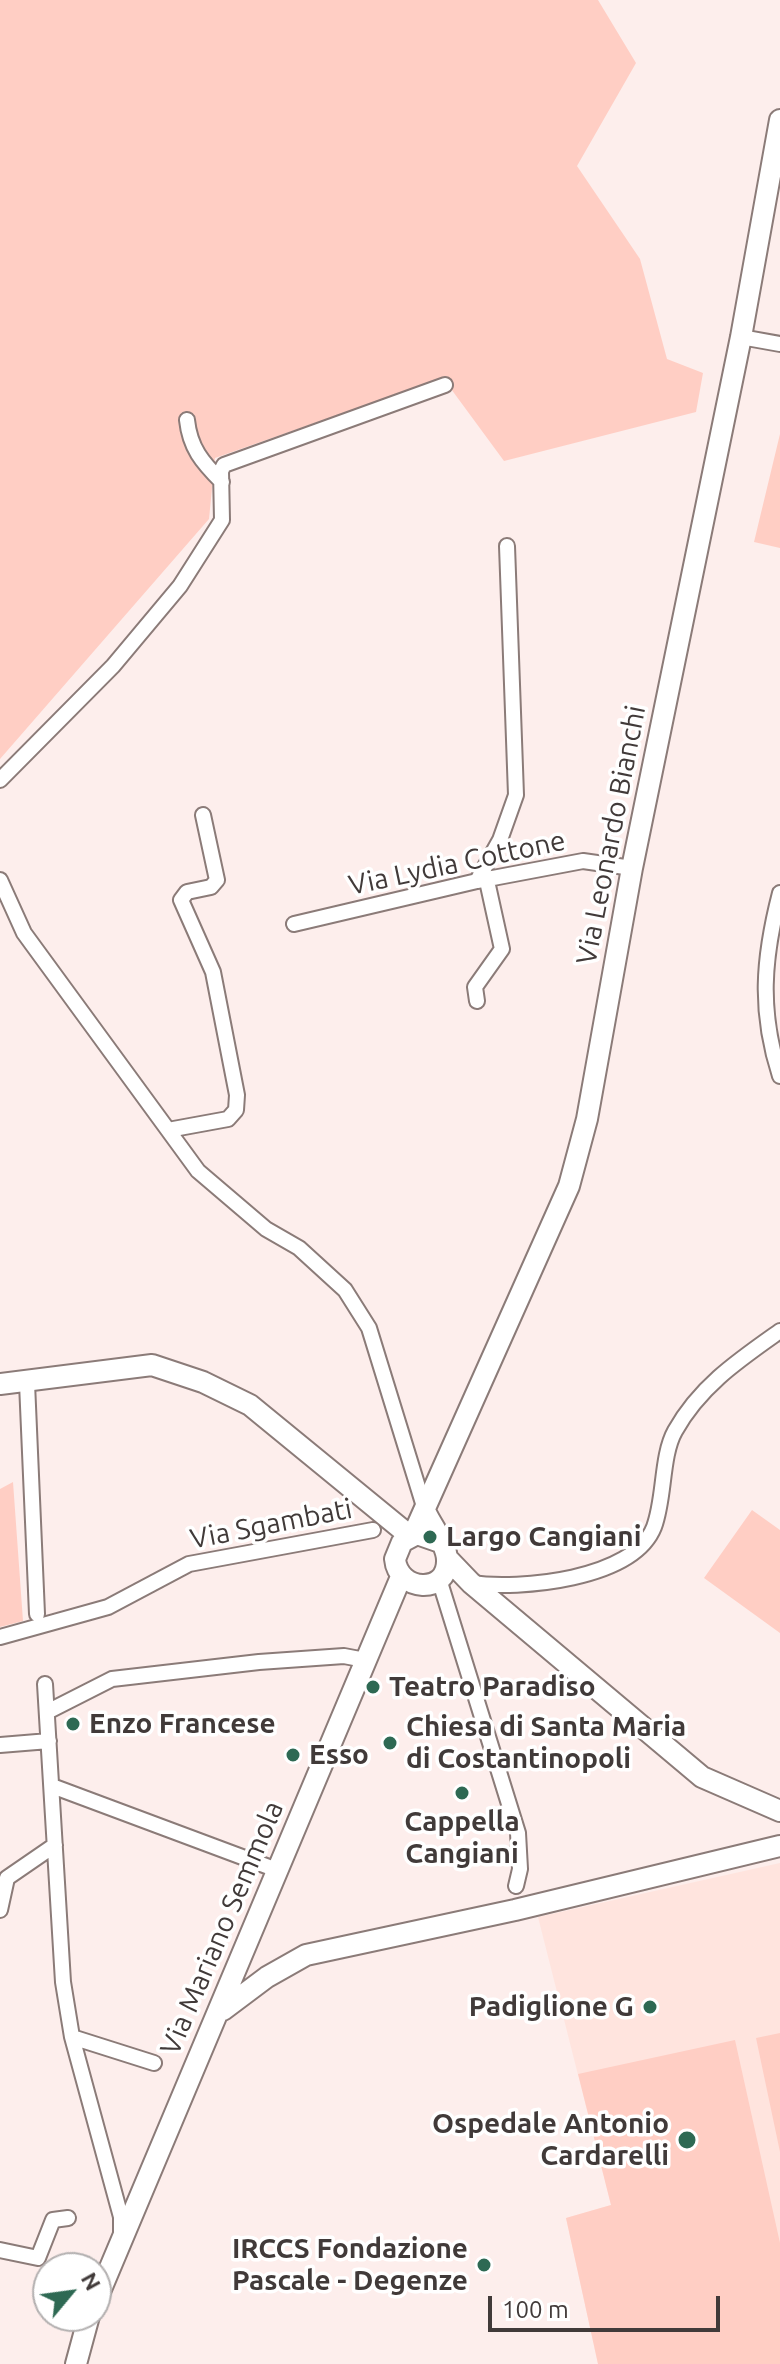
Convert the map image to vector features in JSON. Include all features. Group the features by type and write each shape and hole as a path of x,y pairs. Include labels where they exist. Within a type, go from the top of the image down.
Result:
{"main road":[{"name":"Via Leonardo Bianchi","path":"407,1540 426,1513 569,1186 587,1119 632,868 741,337 780,120"},
{"path":"0,1384 152,1365 203,1382 250,1405 377,1522 407,1540"},
{"path":"426,1513 444,1550 439,1579 415,1586 401,1577 395,1564 407,1540 426,1534 444,1550 471,1583 702,1777 780,1811"},
{"name":"Via Mariano Semmola","path":"112,2265 401,1577"},
{"path":"220,2013 267,1977 306,1955 515,1910 780,1846"},
{"path":"76,2364 85,2332"}],"street":[{"path":"741,337 780,344"},
{"path":"0,780 113,666 180,586 222,520 224,465 445,385"},
{"path":"187,420 189,441 222,482"},
{"path":"477,1001 475,987 502,949 482,881 516,795 507,546"},
{"path":"168,1130 228,1119 237,1105 213,972 181,900 187,892 211,887 217,880 203,815"},
{"name":"Via Lydia Cottone","path":"294,924 583,861 632,868"},
{"path":"0,880 24,933 198,1171 266,1229 299,1248 345,1290 360,1310 369,1328 426,1513"},
{"path":"780,893 763,999 768,1039 780,1076"},
{"path":"471,1583 508,1585 596,1573 636,1550 653,1531 673,1434 701,1393 724,1371 780,1331"},
{"path":"27,1383 37,1614"},
{"name":"Via Sgambati","path":"0,1637 108,1607 189,1564 377,1522"},
{"path":"439,1579 518,1833 520,1869 516,1886"},
{"path":"47,1712 112,1679 259,1662 344,1656 365,1660"},
{"path":"45,1684 63,1982 72,2037 121,2217 122,2243"},
{"path":"0,1745 49,1741"},
{"path":"52,1786 277,1870"},
{"path":"0,1910 7,1878 55,1845"},
{"path":"72,2037 154,2063"},
{"path":"0,2250 38,2258 53,2220 68,2218"}],"shaded area":[{"path":"0,0 598,0 636,63 577,166 640,259 667,359 703,373 696,412 504,461 443,378 215,458 209,519 0,759"},
{"path":"780,434 780,548 754,542"},
{"path":"13,1482 23,1621 0,1627 0,1489"},
{"path":"752,1510 780,1530 780,1633 704,1578"},
{"name":"Ospedale Antonio Cardarelli","path":"780,1863 780,2364 598,2364 566,2218 611,2205 538,1917"},
{"path":"780,2033 780,2152 756,2038"},
{"path":"735,2040 780,2243 780,2364 598,2364 566,2218 611,2205 578,2074"}],"place":[{"name":"Largo Cangiani","path":"430,1537"},
{"name":"Teatro Paradiso","path":"373,1687"},
{"name":"Enzo Francese","path":"73,1724"},
{"name":"Chiesa di Santa Maria di Costantinopoli","path":"390,1743"},
{"name":"Esso","path":"293,1755"},
{"name":"Cappella Cangiani","path":"462,1793"},
{"name":"Padiglione G","path":"650,2007"},
{"name":"Ospedale Antonio Cardarelli","path":"687,2140"},
{"name":"IRCCS Fondazione Pascale - Degenze","path":"484,2265"}]}
